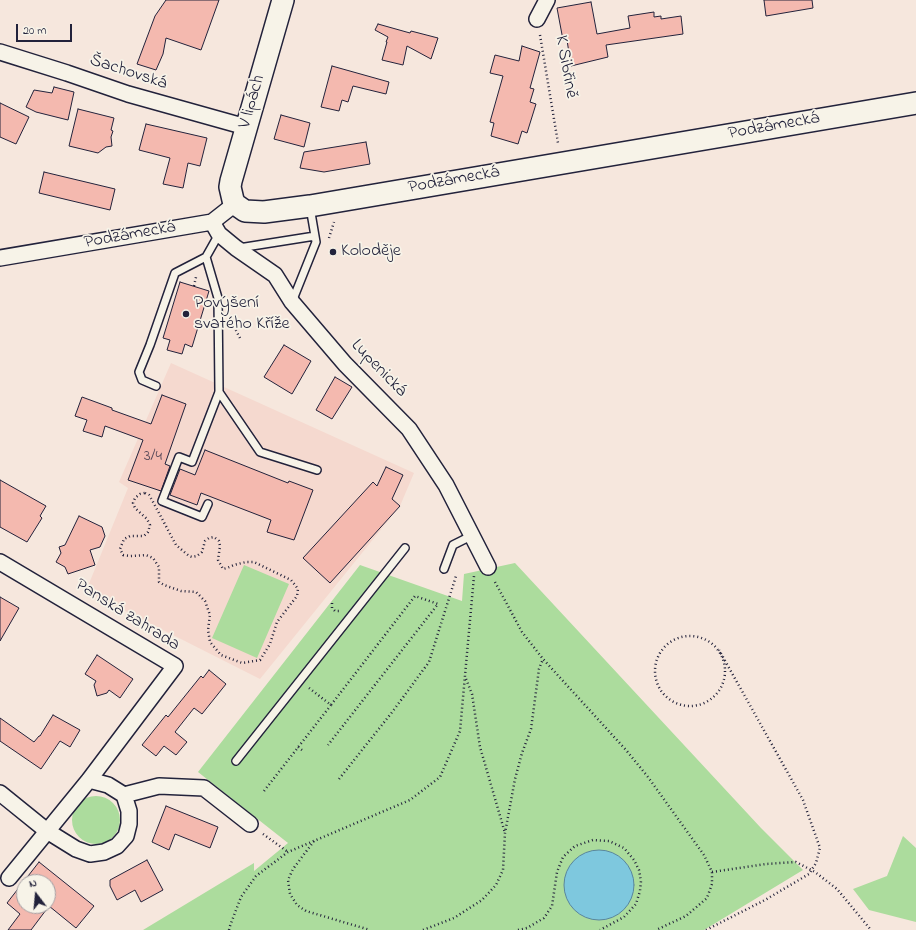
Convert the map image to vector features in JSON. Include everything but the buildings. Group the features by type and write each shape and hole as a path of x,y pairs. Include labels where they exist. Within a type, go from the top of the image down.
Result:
{"street":[{"name":"V lipách","path":"235,204 231,196 231,181 283,0"},
{"name":"K Sibřině","path":"537,19 547,0"},
{"name":"Šachovská","path":"0,52 128,94 246,127"},
{"name":"Podzámecká","path":"0,258 215,228 235,204 245,211 253,212 310,206 916,103"},
{"name":"Lupenická","path":"215,228 236,248 275,275 292,302 345,364 409,428 446,485 488,567"},
{"name":"Panská zahrada","path":"0,562 175,666 89,780 9,878"},
{"path":"0,793 47,830 76,849 90,854 104,852 116,846 126,836 129,824 129,811 124,795 108,785 89,780"},
{"path":"124,795 159,786 204,788 250,824"}],"lane":[{"path":"292,302 316,242 310,206"},
{"path":"208,504 202,517 162,501 179,457 192,462 219,392 218,298 206,257 215,228"},
{"path":"236,248 315,236"},
{"path":"156,386 142,380 139,372 175,273 206,257"},
{"path":"219,392 260,452 317,470"},
{"path":"444,569 453,545 467,538 470,533"},
{"path":"236,761 405,548"}],"path":[{"name":"K Sibřině","path":"537,19 558,143"},
{"path":"145,493 149,495 176,545 188,556 198,556 202,552 205,541 214,537 219,541 220,546 218,560 222,568 228,568 246,562 254,562 291,580 298,589 297,596 277,622 270,644 260,660 242,664 221,655 210,642 208,630 210,615 205,601 196,592 181,590 159,582 159,567 154,558 146,554 130,556 123,555 120,549 124,539 130,536 144,536 148,532 150,525 147,519 135,508 133,503 135,498 140,494 145,493"},
{"path":"488,567 522,632 648,777 704,856 712,872 712,884 708,898 686,916 656,930"},
{"path":"230,930 230,926 241,897 256,876 288,852 410,800 440,777 460,731 466,678 474,575"},
{"path":"264,791 415,596 438,604 328,745"},
{"path":"339,779 393,711 429,662 450,597"},
{"path":"706,930 765,900 809,874 816,863 820,848 803,800 719,650 712,643 703,638 694,636 684,636 670,643 660,653 656,663 655,672 657,682 662,691 673,701 687,706 707,702 715,696 721,688 725,674 724,659 719,650"},
{"path":"423,930 454,918 482,900 496,885 503,870 506,833 515,778 531,729 539,669 544,659"},
{"path":"466,678 472,694 480,747 506,833"},
{"path":"299,680 331,704"},
{"path":"298,747 302,750"},
{"path":"250,824 288,852"},
{"path":"315,840 293,869 288,880 290,894 297,905 306,911 370,930"},
{"path":"518,930 527,928 544,918 552,906 557,872 563,857 575,846 593,840 609,841 624,848 640,870 641,881 636,904 624,917 600,930"},
{"path":"712,872 766,864 796,862 812,870 837,889 871,930"}],"shaded area":[{"path":"171,363 414,473 400,506 260,679 86,591 128,488 119,482"}],"green space":[{"path":"515,563 761,828 803,870 704,930 143,930 254,863 254,871 288,843 198,772 360,565 462,601 464,574"},
{"path":"244,565 289,584 257,658 212,638"},
{"path":"96,796 105,798 113,803 118,811 120,820 118,829 113,837 105,842 96,844 87,842 79,837 74,829 72,820 74,811 79,803 87,798"},
{"path":"903,836 916,848 916,922 869,910 853,889 887,876"}],"water":[{"path":"599,850 612,853 624,860 631,872 634,885 631,898 624,910 612,917 599,920 586,917 574,910 567,898 564,885 567,872 574,860 586,853"}],"place":[{"name":"Koloděje","path":"333,252"},
{"name":"Povýšení svatého Kříže","path":"186,314"}]}
